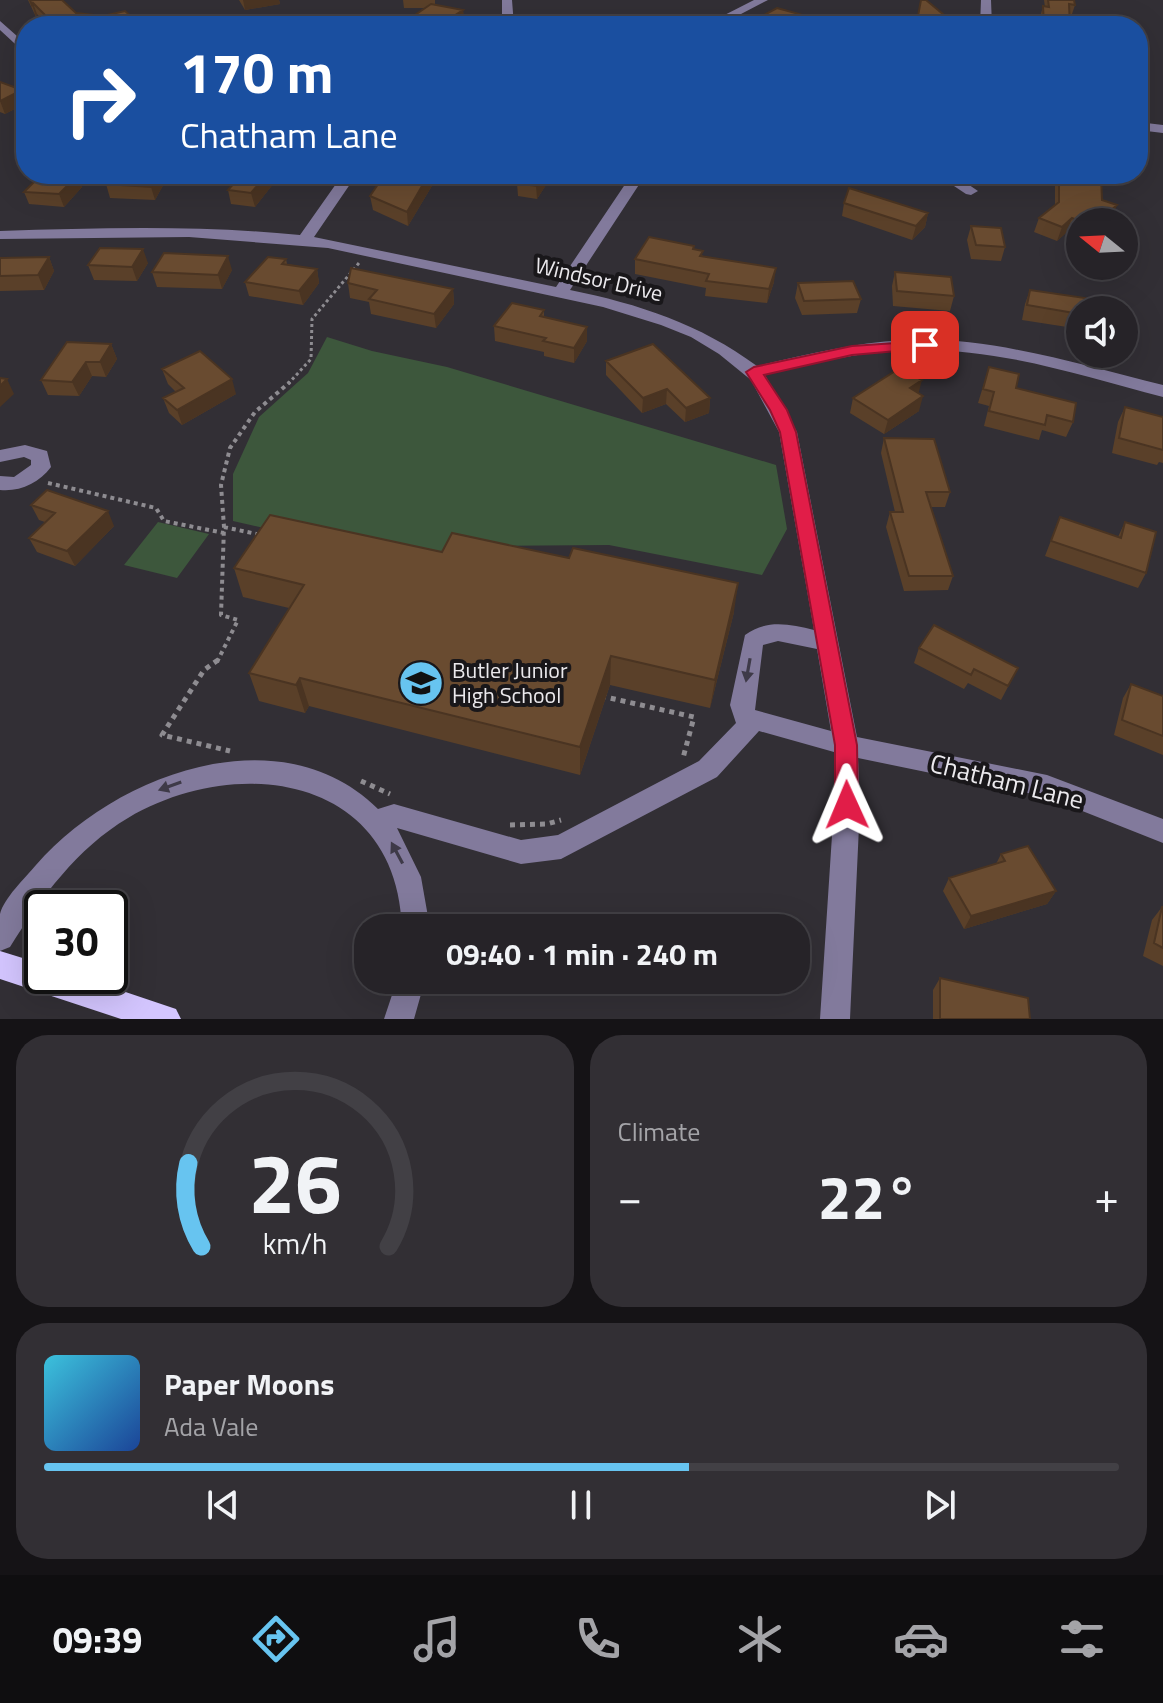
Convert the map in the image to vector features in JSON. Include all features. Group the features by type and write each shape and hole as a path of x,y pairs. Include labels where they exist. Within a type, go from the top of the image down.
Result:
{"main road":[{"path":"0,965 166,1019"}],"street":[{"path":"730,16 763,0"},
{"path":"0,24 16,41"},
{"path":"304,240 343,184"},
{"path":"561,291 632,184"},
{"path":"959,184 971,191"},
{"name":"Windsor Drive","path":"0,235 168,232 304,240 561,291 640,310 673,322 714,343 754,372 779,410 788,432 846,745 847,805 835,1019"},
{"path":"754,372 872,348 947,346 1020,355 1163,391"},
{"path":"0,456 25,451 40,456 41,467 31,478 9,485 0,483"},
{"path":"375,821 394,816 521,852 561,847 708,769 752,722 745,717 742,705 753,641 766,632 825,642"},
{"name":"Chatham Lane","path":"752,722 846,745 1032,782 1113,809 1163,831"},
{"path":"0,937 44,873 67,849 119,810 175,783 232,771 287,774 336,791 375,821 403,865 412,891 414,914"},
{"path":"399,1019 407,994"}],"path":[{"path":"239,753 162,735 204,670 217,663 238,620 221,615 224,530 221,485 230,448 255,412 302,372 311,359 312,319 366,253"},
{"path":"31,478 156,508 164,521 269,536"},
{"path":"594,695 694,717 683,758 671,764"},
{"path":"353,777 397,796"},
{"path":"501,824 547,824 570,816"}],"green space":[{"path":"327,337 372,351 447,367 776,465 787,529 762,575 609,545 465,546 417,562 233,521 233,474 259,417 308,373"},
{"path":"158,522 209,534 177,578 124,565"}],"building":[{"path":"30,0 62,0 76,13 103,16 46,16"},
{"path":"921,0 926,0 944,15 944,16 918,16"},
{"path":"1048,0 1074,0 1075,5 1069,4 1070,16 1044,16 1043,6 1049,7"},
{"path":"431,4 463,10 454,16 414,16"},
{"path":"777,8 799,14 795,16 762,16"},
{"path":"125,11 131,16 103,16"},
{"path":"0,82 16,88 16,93 0,101"},
{"path":"32,184 69,184 59,194 24,192"},
{"path":"106,184 153,184 151,187"},
{"path":"233,184 259,184 251,193 228,190"},
{"path":"378,184 423,184 407,212 370,196"},
{"path":"1059,184 1101,184 1102,200 1117,205 1114,208 1066,208 1066,223 1062,227 1039,218 1059,202"},
{"path":"849,188 928,213 916,226 844,203"},
{"path":"971,226 1001,228 1005,247 976,245"},
{"path":"649,237 694,246 693,249 703,251 700,256 776,268 769,289 706,281 709,274 635,259"},
{"path":"100,248 143,249 132,267 88,265"},
{"path":"164,253 228,256 218,275 152,272"},
{"path":"49,257 38,275 0,276 0,258"},
{"path":"268,257 286,259 282,264 317,269 299,291 245,282"},
{"path":"351,268 453,289 434,314 369,299 377,290 348,283"},
{"path":"895,272 951,277 954,296 897,291"},
{"path":"853,281 861,299 804,301 798,283"},
{"path":"1030,290 1071,296 1066,296 1066,312 1027,305"},
{"path":"512,303 544,310 540,316 587,327 574,348 494,326"},
{"path":"67,342 111,344 100,362 86,362 72,382 41,380"},
{"path":"653,344 710,398 686,408 667,389 643,398 606,361"},
{"path":"200,351 232,379 177,410 163,398 184,388 162,369"},
{"path":"989,367 1019,374 1016,388 1076,403 1073,422 1047,415 1045,425 989,411 994,392 983,389"},
{"path":"900,368 922,380 910,388 923,396 888,420 853,398"},
{"path":"1125,407 1163,417 1163,450 1119,438"},
{"path":"884,438 934,439 950,492 926,492 953,576 909,576 890,512 903,512"},
{"path":"47,490 108,511 67,551 29,538 55,513 31,505"},
{"path":"270,515 442,552 452,533 569,558 573,548 738,583 715,680 611,656 580,747 300,678 296,685 249,673 304,585 234,568"},
{"path":"1060,517 1121,538 1125,522 1156,532 1146,573 1051,541"},
{"path":"934,625 1018,668 1008,686 974,669 971,675 919,648"},
{"path":"1131,684 1163,696 1163,736 1122,720"},
{"path":"1028,846 1056,891 971,916 949,878 1005,861 1001,854"},
{"path":"1163,907 1163,948 1154,943"},
{"path":"940,978 1028,998 1030,1019 940,1019"}],"place":[{"name":"Butler Junior High School","path":"421,683"}],"route":[{"path":"847,805 846,745 788,432 779,410 754,372 852,351 925,345"}]}
